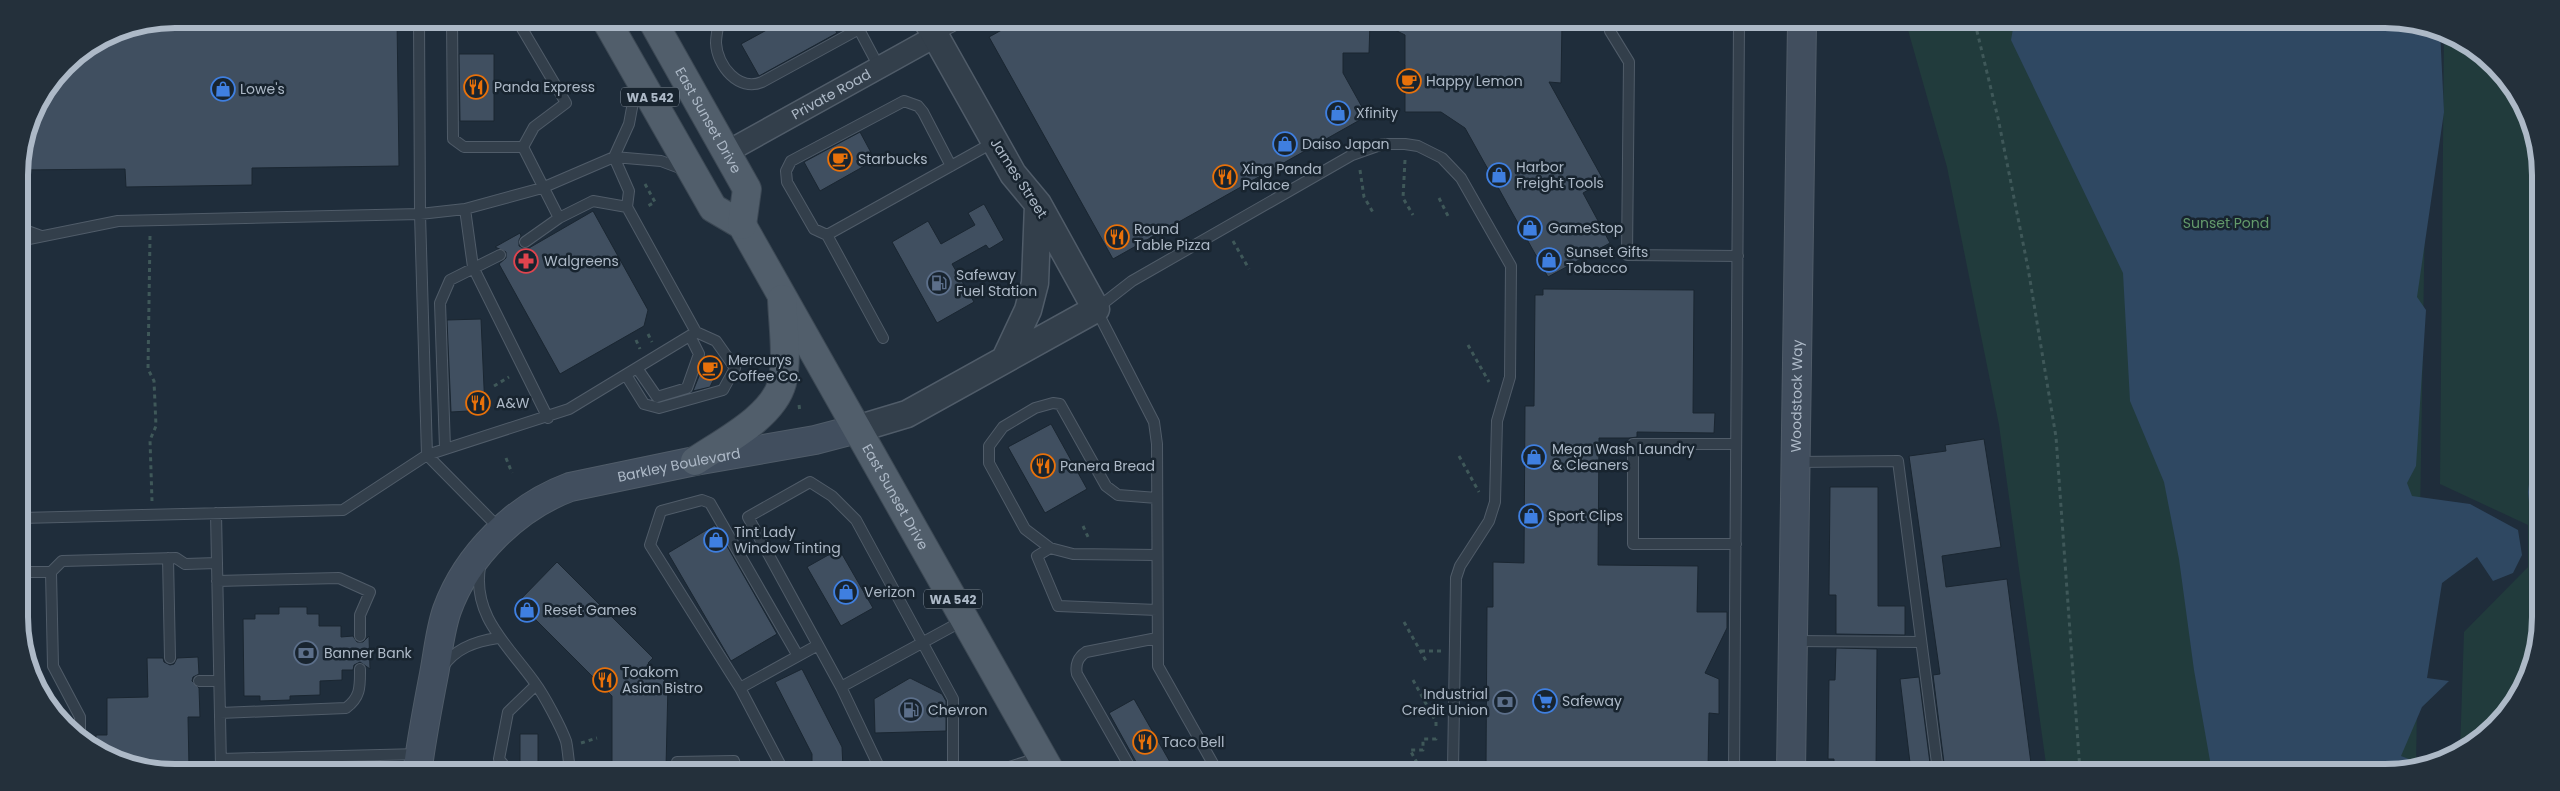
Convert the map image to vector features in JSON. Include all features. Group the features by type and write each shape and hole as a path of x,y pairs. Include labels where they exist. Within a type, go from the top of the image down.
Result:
{"main road":[{"name":"East Sunset Drive","path":"611,28 713,208 742,225 1046,763"},
{"name":"East Sunset Drive","path":"656,28 747,189 742,225"},
{"name":"Woodstock Way","path":"1791,763 1794,462 1802,28"},
{"path":"695,461 760,416 777,396 784,370 782,295"},
{"name":"Barkley Boulevard","path":"419,761 447,609 461,582 492,540 538,503 570,487 695,461 815,440 857,429"}],"street":[{"name":"Private Road","path":"726,152 879,67 931,28"},
{"name":"James Street","path":"931,28 1013,174 1038,204 1096,309"},
{"path":"1005,359 1028,310 1035,283 1038,204"},
{"name":"Barkley Boulevard","path":"857,429 907,414 1096,309"}],"lane":[{"path":"418,28 420,214 427,455 492,540 478,579 481,601 488,622 498,638 536,685 566,741 569,764"},
{"path":"452,28 453,139 464,147 523,148"},
{"path":"523,28 566,104 534,127 523,148"},
{"path":"718,28 716,42 719,56 732,77 740,83 750,85 762,82 851,28"},
{"path":"858,28 879,67"},
{"path":"1610,28 1629,62 1627,255 1738,256"},
{"path":"1734,763 1740,28"},
{"path":"635,70 636,97 633,111 614,158 629,191 627,207 693,334 699,354 687,388 657,397 637,368"},
{"path":"883,338 827,235 814,229 787,182 786,171 792,161 904,101 918,106 923,112 951,166"},
{"path":"827,235 995,141"},
{"path":"1213,764 1158,666 1157,444 1154,422 1096,309 1132,281 1352,155 1384,144 1405,144 1431,152 1454,168 1508,261 1512,272 1510,377 1497,421 1493,515 1460,566 1456,578 1453,763"},
{"path":"523,148 558,218"},
{"path":"28,240 118,222 420,214 465,209 542,188 614,158 661,161 694,174"},
{"path":"524,242 558,218 593,201 627,207"},
{"path":"465,209 473,267 548,418"},
{"path":"28,232 42,237"},
{"path":"445,448 440,303 450,280 500,255"},
{"path":"28,518 343,510 427,455 548,418 569,409 693,334 716,341 735,368 723,390 659,408 644,404 626,375"},
{"path":"1157,498 1118,496 1106,486 1060,404 1053,403 1035,408 1003,427 989,446 988,463 1025,529 1050,548 1073,554 1157,555"},
{"path":"1736,444 1632,444 1632,544 1736,544"},
{"path":"1794,462 1898,461 1937,763"},
{"path":"878,764 841,687 748,517 810,482 832,496 856,520 924,642 953,699 954,764"},
{"path":"780,764 740,688 650,545 661,511 702,500 710,503 798,656"},
{"path":"216,513 221,763 419,761"},
{"path":"1050,548 1037,556 1058,606 1157,610"},
{"path":"168,558 170,658"},
{"path":"28,572 51,572 62,561 176,558 185,564 217,563"},
{"path":"51,572 53,666 80,717 80,728"},
{"path":"217,581 339,578 370,592 360,615 360,636"},
{"path":"841,687 965,620"},
{"path":"433,681 446,662 464,647 482,640 498,638"},
{"path":"1128,764 1077,674 1076,666 1086,652 1157,638"},
{"path":"1792,641 1921,642"},
{"path":"740,688 818,645"},
{"path":"220,713 346,708 356,701 360,689 360,669"},
{"path":"199,681 219,681"},
{"path":"503,764 499,759 508,712 536,685"},
{"path":"677,762 734,761 735,764"}],"path":[{"path":"1976,28 1998,118 2026,259 2056,437 2079,763"},
{"path":"1391,113 1392,124"},
{"path":"1405,159 1404,198 1413,215"},
{"path":"1360,170 1364,197 1374,214"},
{"path":"641,178 655,202 646,207"},
{"path":"1439,198 1449,218"},
{"path":"150,221 151,304 147,317 148,369 154,381 156,426 150,440 152,502"},
{"path":"1232,240 1249,268"},
{"path":"1468,345 1489,382"},
{"path":"494,386 510,377"},
{"path":"1458,456 1479,492"},
{"path":"506,458 512,472"},
{"path":"1082,526 1092,544"},
{"path":"1404,622 1426,661"},
{"path":"1421,651 1442,652"},
{"path":"1413,680 1436,722 1436,739 1424,739 1424,750 1410,750 1417,763"},
{"path":"581,743 598,738"}],"green space":[{"name":"Sunset Pond","path":"1907,28 2385,28 2405,29 2428,35 2416,760 2395,763 2046,763 1999,425 1947,167"},
{"path":"2444,40 2475,58 2502,85 2513,101 2525,127 2530,146 2532,175 2531,636 2521,673 2508,698 2489,720 2460,743 2464,632 2528,567 2528,525 2440,484"}],"water":[{"name":"Sunset Pond","path":"2013,28 2385,28 2405,29 2440,38 2444,112 2417,297 2426,310 2416,466 2407,483 2412,496 2470,504 2518,530 2522,555 2513,573 2493,581 2477,557 2442,583 2427,678 2449,681 2422,707 2401,756 2414,761 2395,763 2210,763 2194,670 2179,559 2164,482 2130,401 2123,273 2011,40"}],"building":[{"name":"Lowe's","path":"397,28 399,166 252,168 252,185 126,187 125,169 28,170 33,137 47,101 58,85 78,64 101,47 127,35 155,29"},
{"path":"770,28 834,28 837,33 759,76 741,44"},
{"path":"1005,28 1370,28 1369,53 1343,53 1343,73 1367,116 1113,259 989,37"},
{"path":"1391,28 1562,28 1561,83 1549,82 1604,181 1583,193 1610,243 1548,277 1465,128 1441,112 1405,112 1405,35"},
{"name":"Panda Express","path":"459,54 494,54 494,121 460,121"},
{"path":"860,132 875,160 820,191 804,162"},
{"name":"Safeway Fuel Station","path":"984,204 1004,240 989,249 986,245 952,264 974,302 937,323 892,242 928,221 941,244 975,225 968,213"},
{"path":"593,211 648,310 644,326 560,374 499,264 506,258 506,252 495,247 520,233 519,246 529,248"},
{"path":"1543,289 1694,290 1693,413 1715,413 1714,433 1637,432 1637,437 1599,438 1598,565 1698,566 1697,612 1727,612 1727,628 1705,673 1719,679 1719,714 1709,713 1708,763 1486,763 1487,607 1493,607 1493,562 1524,563 1525,406 1534,406 1535,295 1543,295"},
{"path":"481,319 485,410 451,412 447,320"},
{"path":"706,359 720,366 710,387 693,391"},
{"path":"1051,424 1087,489 1045,513 1008,447"},
{"path":"1984,439 2001,547 1942,556 1946,587 2007,579 2031,763 1944,763 1933,675 1940,674 1909,456 1946,451 1945,445"},
{"path":"1830,487 1878,487 1878,606 1905,606 1905,635 1836,634 1836,595 1829,595"},
{"path":"715,525 777,634 731,661 668,553"},
{"path":"839,549 873,608 841,626 807,567"},
{"path":"557,562 653,658 648,663 668,684 666,764 612,764 612,696 518,602"},
{"name":"Banner Bank","path":"279,607 307,607 307,614 319,614 319,626 341,626 341,637 353,636 357,642 363,642 369,636 370,669 360,662 354,665 353,670 342,670 342,680 320,681 320,695 290,696 290,700 260,701 260,696 244,696 243,619 255,619 255,614 279,614"},
{"path":"1836,648 1877,649 1876,763 1834,763 1834,759 1828,759 1829,680 1835,680"},
{"path":"198,657 199,674 193,677 192,681 199,688 200,717 188,717 189,764 155,762 137,758 118,752 96,741 96,735 107,735 107,698 148,697 147,658 163,658 164,662 170,665 174,664 177,658"},
{"path":"802,669 842,747 843,764 812,764 812,754 775,682"},
{"path":"1919,677 1930,763 1910,763 1900,679"},
{"path":"910,678 942,694 946,701 946,731 875,733 874,699"},
{"path":"1134,699 1171,764 1137,764 1109,713"},
{"path":"520,734 538,734 538,764 520,764"}],"waterway":[{"path":"2532,484 2532,502"}],"place":[{"name":"Happy Lemon","path":"1409,81"},
{"name":"Panda Express","path":"476,87"},
{"name":"Lowe's","path":"223,89"},
{"name":"Xfinity","path":"1338,113"},
{"name":"Daiso Japan","path":"1285,144"},
{"name":"Starbucks","path":"840,159"},
{"name":"Harbor Freight Tools","path":"1499,175"},
{"name":"Xing Panda Palace","path":"1225,177"},
{"name":"GameStop","path":"1530,228"},
{"name":"Round Table Pizza","path":"1117,237"},
{"name":"Sunset Gifts Tobacco","path":"1549,260"},
{"name":"Walgreens","path":"526,261"},
{"name":"Safeway Fuel Station","path":"939,283"},
{"name":"Mercurys Coffee Co.","path":"710,368"},
{"name":"A&W","path":"478,403"},
{"name":"Mega Wash Laundry & Cleaners","path":"1534,457"},
{"name":"Panera Bread","path":"1043,466"},
{"name":"Sport Clips","path":"1531,516"},
{"name":"Tint Lady Window Tinting","path":"716,540"},
{"name":"Verizon","path":"846,592"},
{"name":"Reset Games","path":"527,610"},
{"name":"Banner Bank","path":"306,653"},
{"name":"Toakom Asian Bistro","path":"605,680"},
{"name":"Safeway","path":"1545,701"},
{"name":"Industrial Credit Union","path":"1505,702"},
{"name":"Chevron","path":"911,710"},
{"name":"Taco Bell","path":"1145,742"}]}
